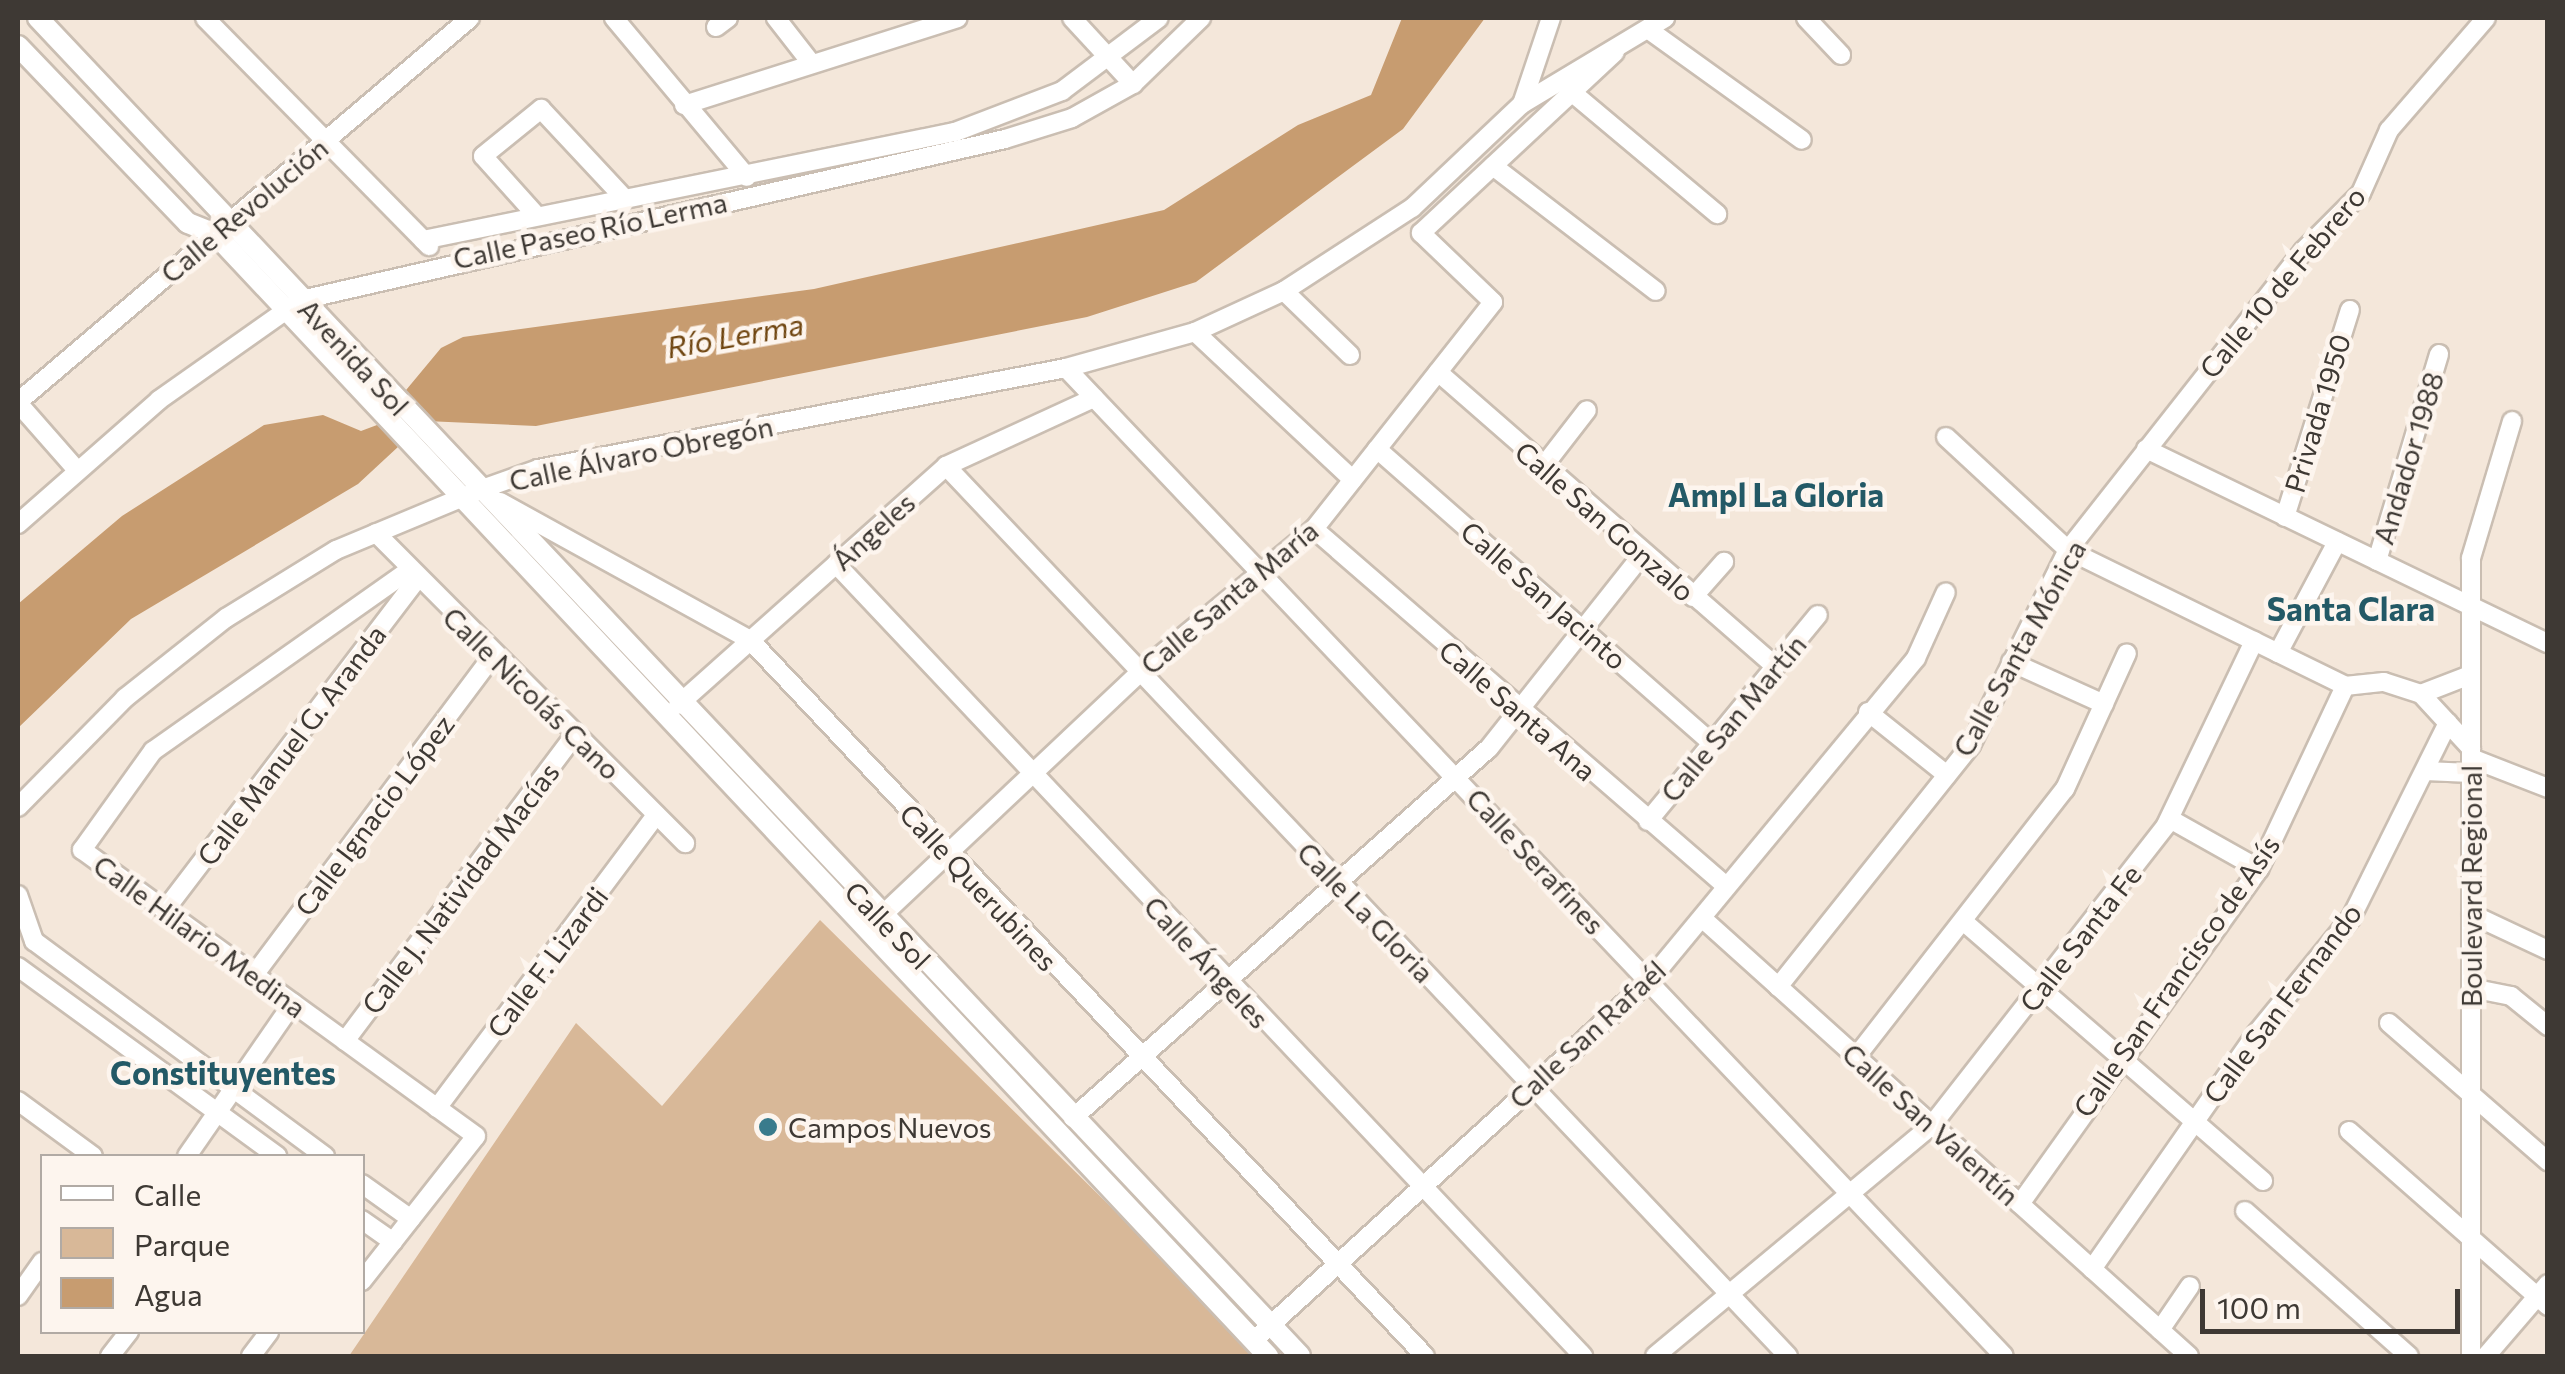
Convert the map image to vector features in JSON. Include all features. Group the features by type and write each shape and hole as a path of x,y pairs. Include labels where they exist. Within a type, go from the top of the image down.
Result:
{"street":[{"path":"38,18 222,228"},
{"path":"205,18 427,245 536,215 746,177 1010,114 1112,61 1159,18"},
{"name":"Calle Revolución","path":"18,402 470,18"},
{"path":"614,18 746,177"},
{"path":"776,18 812,64"},
{"path":"684,105 812,64 922,22 958,18"},
{"path":"1072,18 1133,84"},
{"name":"Calle Paseo Río Lerma","path":"18,524 76,469 293,305 1006,139 1072,118 1133,84 1201,18"},
{"path":"1522,104 1550,18"},
{"path":"1522,104 1615,52 1665,18"},
{"path":"1806,18 1841,55"},
{"name":"Calle 10 de Febrero","path":"2146,450 2303,251 2361,193 2389,130 2477,20"},
{"path":"1648,30 1802,140"},
{"path":"18,46 188,223 222,228"},
{"path":"1615,52 1493,166 1656,291"},
{"path":"1574,94 1717,214"},
{"name":"Calle Álvaro Obregón","path":"18,807 125,698 226,618 461,486 1066,368 1194,332 1284,291 1412,208 1522,104"},
{"path":"536,215 483,156 540,109 624,198"},
{"name":"Calle Santa María","path":"863,934 1138,674 1314,529 1493,302 1422,233 1493,166"},
{"name":"Avenida Sol","path":"222,228 461,486"},
{"path":"1284,291 1350,355"},
{"name":"Privada 1950","path":"2284,517 2350,310"},
{"path":"1194,332 1352,480"},
{"name":"Andador 1988","path":"2376,560 2439,354"},
{"name":"Calle Serafines","path":"1066,368 2004,1356"},
{"name":"Calle San Gonzalo","path":"1438,372 1542,468 1775,666"},
{"name":"Ángeles","path":"678,705 946,466 1094,398"},
{"path":"18,402 76,469"},
{"path":"1542,468 1587,410"},
{"name":"Boulevard Regional","path":"2471,1356 2470,605 2479,510 2512,421"},
{"path":"1946,437 2068,550 2345,686 2384,682 2421,694 2448,723 2471,760"},
{"name":"Calle San Jacinto","path":"1377,449 1711,742"},
{"path":"2146,450 2548,643"},
{"name":"Calle Santa Mónica","path":"1778,987 1947,775 2012,662 2068,550 2146,450"},
{"name":"Calle La Gloria","path":"946,466 1138,674 1788,1356"},
{"name":"Calle Querubines","path":"461,486 750,640 947,854 1424,1356"},
{"name":"Calle Sol","path":"461,486 678,705 1300,1356"},
{"name":"Calle Sol","path":"461,486 863,934 1261,1349"},
{"name":"Calle Santa Ana","path":"1314,529 1514,710 1726,886"},
{"name":"Calle Nicolás Cano","path":"376,533 412,575 685,842"},
{"path":"2278,653 2336,542"},
{"path":"1072,1118 1454,775 1490,748 1514,710 1643,554"},
{"path":"1693,597 1724,562"},
{"name":"Calle Ángeles","path":"836,564 1225,981 1583,1356"},
{"name":"Calle Manuel G. Aranda","path":"165,910 412,575"},
{"name":"Calle Hilario Medina","path":"410,1220 476,1136 82,850 117,791 153,751 412,575"},
{"name":"Calle San Rafaél","path":"1261,1349 1270,1325 1649,981 1916,658 1946,592"},
{"name":"Calle San Martín","path":"1648,821 1818,615"},
{"name":"Calle Santa Fe","path":"1656,1356 1848,1191 1932,1125 2170,819 2254,641"},
{"path":"1856,1057 2069,783 2127,652"},
{"name":"Calle Ignacio López","path":"254,975 493,654"},
{"path":"2012,662 2104,704"},
{"path":"2421,694 2470,675"},
{"name":"Calle San Francisco de Asís","path":"2020,1204 2118,1056 2259,869 2345,686"},
{"path":"1868,712 1947,775"},
{"name":"Calle San Fernando","path":"2092,1268 2194,1122 2351,918 2448,723"},
{"name":"Calle J. Natividad Macías","path":"344,1041 574,734"},
{"path":"2425,771 2471,760 2548,788"},
{"name":"Calle F. Lizardi","path":"437,1108 656,815"},
{"path":"2170,819 2259,869"},
{"path":"18,895 34,941 323,1154"},
{"path":"2471,914 2548,950"},
{"name":"Calle San Valentín","path":"1702,918 2189,1356"},
{"path":"1963,922 2263,1181"},
{"path":"34,941 18,967 273,1154"},
{"path":"2471,988 2512,996 2548,1026"},
{"path":"188,1154 293,1003"},
{"path":"2388,1023 2471,1089 2548,1161"},
{"path":"18,1104 90,1154"},
{"path":"2349,1131 2544,1295 2486,1356"},
{"path":"365,1186 410,1220 365,1277"},
{"path":"2244,1211 2409,1356"},
{"path":"365,1222 393,1242"},
{"path":"18,1296 40,1265"},
{"path":"2160,1330 2190,1286"},
{"path":"110,1356 127,1334"},
{"path":"251,1356 268,1334"}],"green space":[{"name":"Campos Nuevos","path":"820,920 1262,1356 349,1356 576,1023 662,1106"}],"water":[{"name":"Río Lerma","path":"1402,18 1485,18 1403,129 1196,282 1087,317 536,426 426,421 358,484 131,619 18,728 18,604 122,516 264,425 323,415 361,431 377,425 441,348 463,337 814,289 1164,210 1298,125 1371,95"}],"place":[{"name":"Campos Nuevos","path":"768,1127"}],"district":[{"name":"Ampl La Gloria","path":"1776,494"},
{"name":"Santa Clara","path":"2351,608"},
{"name":"Constituyentes","path":"223,1072"}]}
